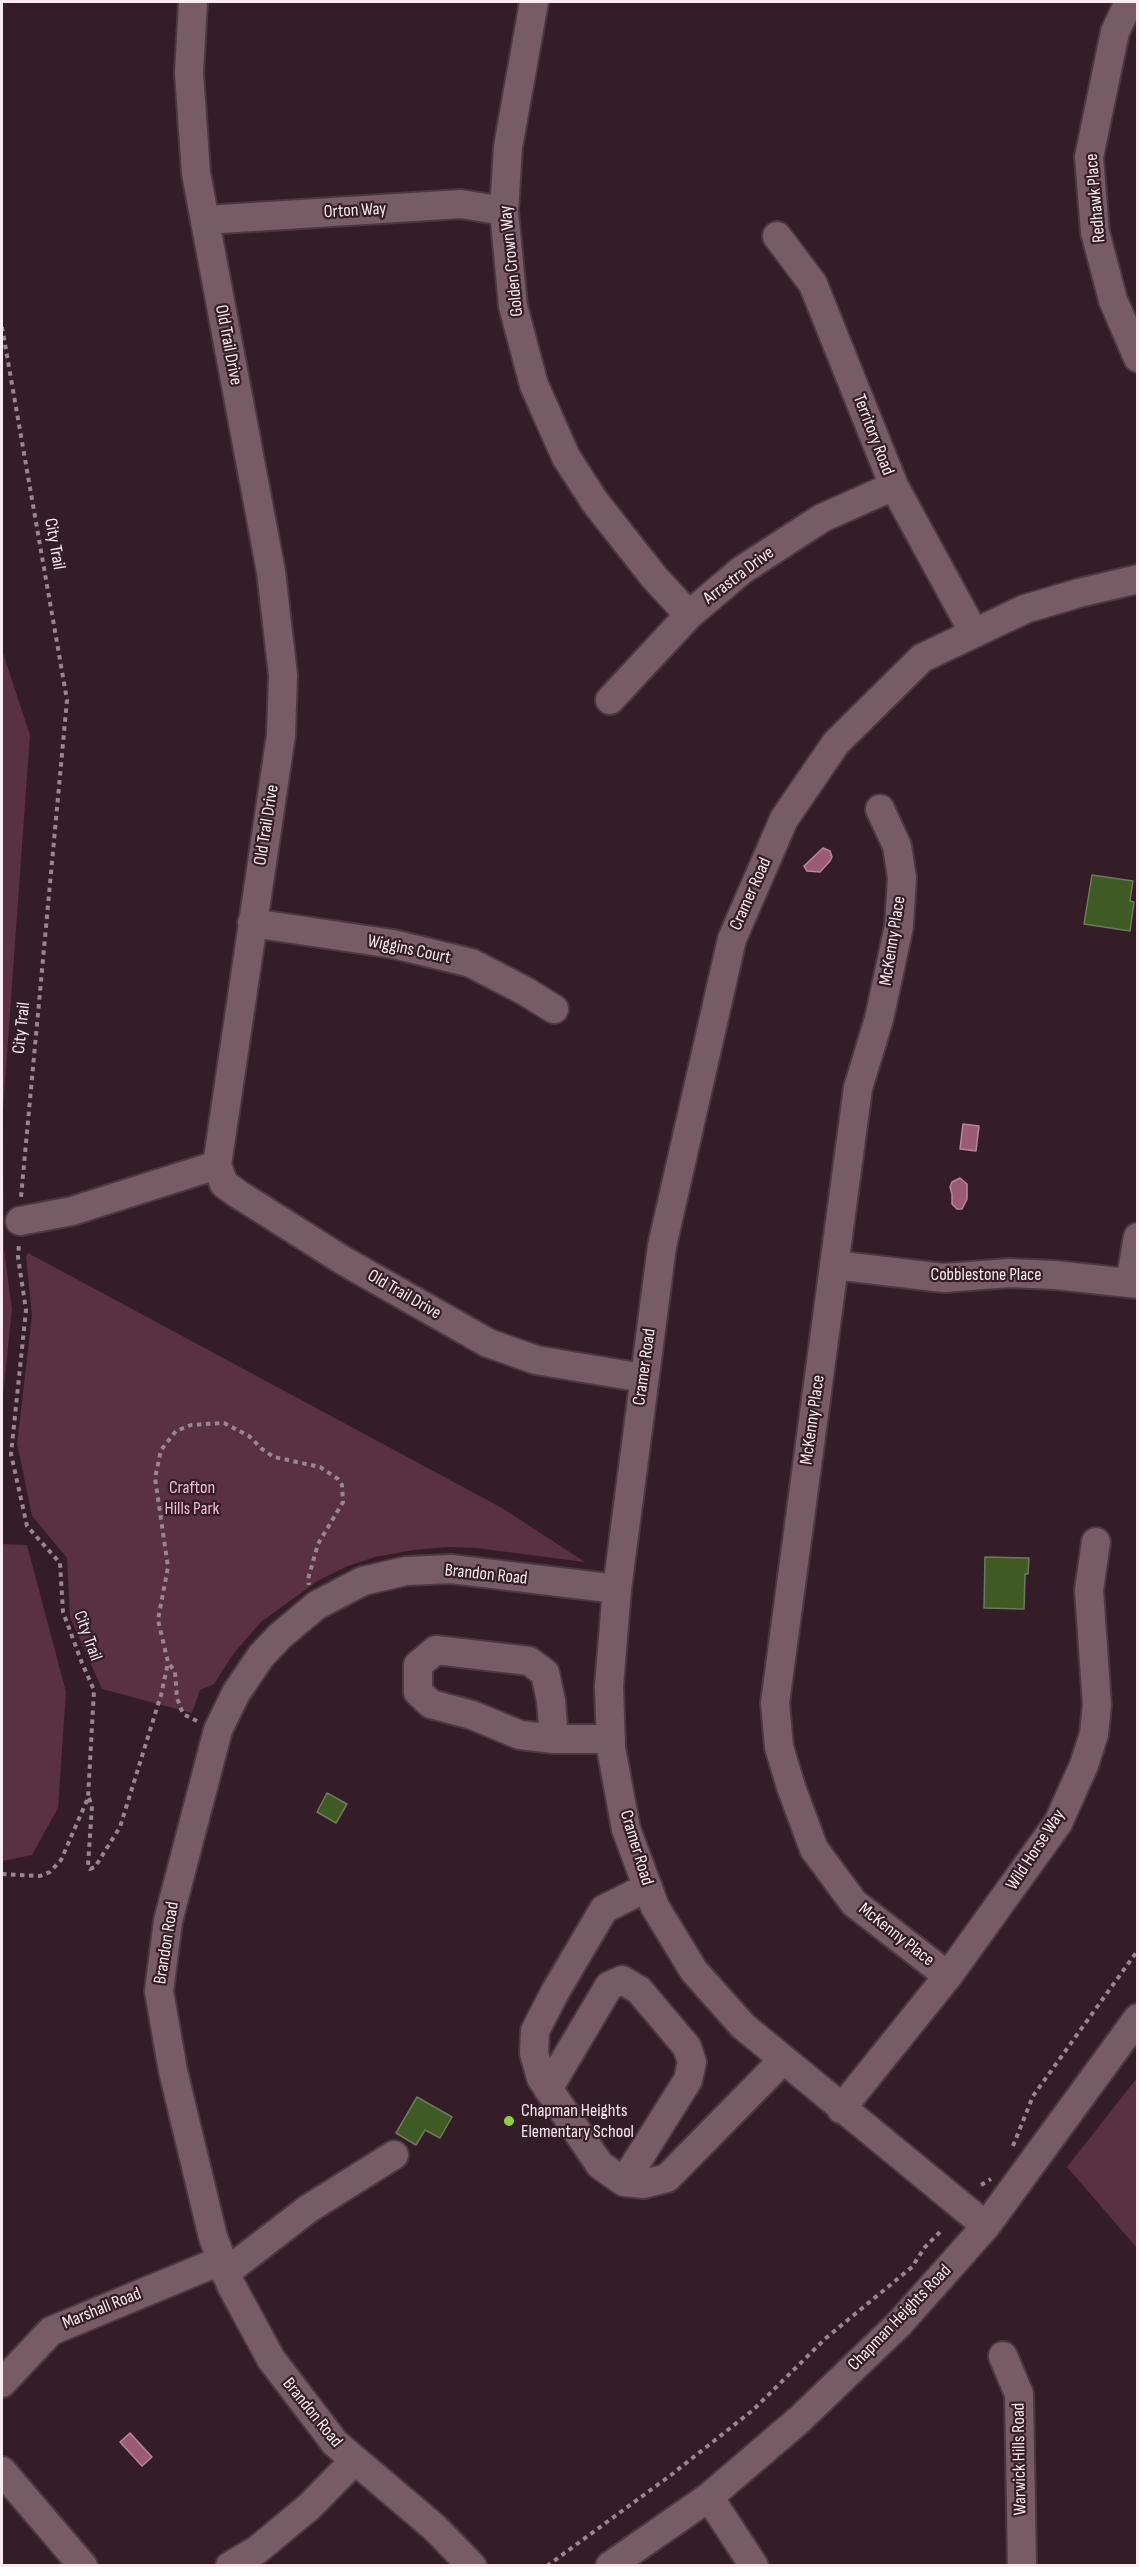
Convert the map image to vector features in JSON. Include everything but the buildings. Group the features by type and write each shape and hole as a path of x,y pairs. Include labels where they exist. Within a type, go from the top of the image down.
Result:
{"street":[{"name":"Old Trail Drive","path":"193,2 189,73 196,173 272,572 284,675 281,735 217,1166 224,1184 238,1194 344,1261 488,1343 536,1360 644,1378"},
{"name":"Golden Crown Way","path":"534,2 508,147 504,211 513,306 534,385 566,457 602,511 654,577 689,615"},
{"name":"Redhawk Place","path":"1129,2 1115,32 1089,157 1095,232 1113,300 1137,358"},
{"name":"Orton Way","path":"205,220 461,204 504,211"},
{"name":"Territory Road","path":"777,236 813,284 894,486 974,633"},
{"name":"Arrastra Drive","path":"610,700 689,615 742,570 822,518 894,486"},
{"name":"Cramer Road","path":"986,2226 841,2109 743,2026 694,1971 655,1907 626,1829 611,1739 609,1686 617,1589 662,1246 732,939 784,819 836,743 922,658 1025,609 1137,579"},
{"name":"McKenny Place","path":"880,809 897,846 902,878 899,926 879,1019 858,1088 775,1703 779,1747 814,1849 854,1903 948,1976"},
{"name":"Wiggins Court","path":"252,922 393,944 471,963 554,1009"},
{"path":"20,1221 72,1211 217,1166"},
{"path":"1134,1284 1137,1237"},
{"name":"Cobblestone Place","path":"834,1265 944,1278 1009,1273 1055,1275 1134,1284"},
{"name":"Wild Horse Way","path":"841,2109 948,1976 1058,1823 1084,1765 1094,1734 1097,1705 1089,1590 1096,1542"},
{"name":"Brandon Road","path":"472,2565 435,2528 335,2443 276,2367 223,2267 173,2071 159,1991 168,1921 218,1730 236,1693 261,1656 316,1605 363,1581 406,1571 451,1569 617,1589"},
{"path":"554,1739 551,1701 545,1673 529,1661 436,1650 418,1665 418,1692 431,1704 472,1715 520,1735 554,1739 611,1739"},
{"path":"648,1887 604,1909 535,2031 534,2053 541,2078 600,2165 624,2182 644,2184 667,2178 714,2133 783,2060"},
{"path":"548,2089 609,1986 622,1980 639,1990 687,2047 692,2062 688,2080 624,2182"},
{"name":"Chapman Heights Road","path":"610,2565 709,2497 799,2420 890,2332 986,2226 1137,2018"},
{"name":"Marshall Road","path":"2,2383 51,2331 223,2267 308,2209 394,2155"},
{"name":"Warwick Hills Road","path":"1003,2356 1019,2394 1022,2565"},
{"path":"230,2565 257,2550 310,2506 354,2461"},
{"path":"2,2471 83,2565"},
{"path":"709,2497 754,2565"}],"path":[{"name":"City Trail","path":"2,327 67,700 22,1166 18,1257 26,1310 11,1454 27,1526 60,1563 63,1612 94,1690 88,1798 60,1860 50,1872 40,1876 2,1874"},
{"path":"218,1730 183,1714 177,1698 175,1672 168,1662 158,1620 168,1567 154,1478 161,1450 176,1431 191,1425 224,1423 249,1436 274,1457 320,1467 333,1474 342,1485 343,1502 318,1544 308,1579 316,1605"},
{"path":"88,1798 92,1806 88,1865 90,1869 94,1867 120,1827 161,1695 168,1662"},
{"path":"1010,2155 1033,2096 1137,1950"},
{"path":"981,2185 996,2175"},
{"path":"547,2565 671,2475 753,2410 826,2338 912,2267 941,2231"}],"green space":[{"path":"2,650 30,735 3,1110 4,1250 12,1309 2,1405"},
{"name":"Crafton Hills Park","path":"28,1253 502,1508 585,1562 476,1548 450,1547 413,1550 375,1557 348,1566 319,1580 261,1622 234,1653 214,1684 200,1690 192,1713 102,1689 70,1617 67,1558 32,1516 17,1444 32,1316 26,1256"},
{"path":"2,1544 27,1545 66,1692 58,1808 32,1855 2,1861"},
{"path":"1137,2078 1137,2248 1067,2167"}],"shaded area":[{"path":"823,848 830,851 832,857 830,861 820,872 807,871 804,866"},
{"path":"963,1124 979,1126 976,1151 960,1149"},
{"path":"960,1178 967,1184 967,1199 962,1209 957,1209 952,1204 950,1187 952,1182"},
{"path":"130,2433 152,2457 142,2466 120,2442"}],"place":[{"name":"Chapman Heights Elementary School","path":"509,2121"}]}
